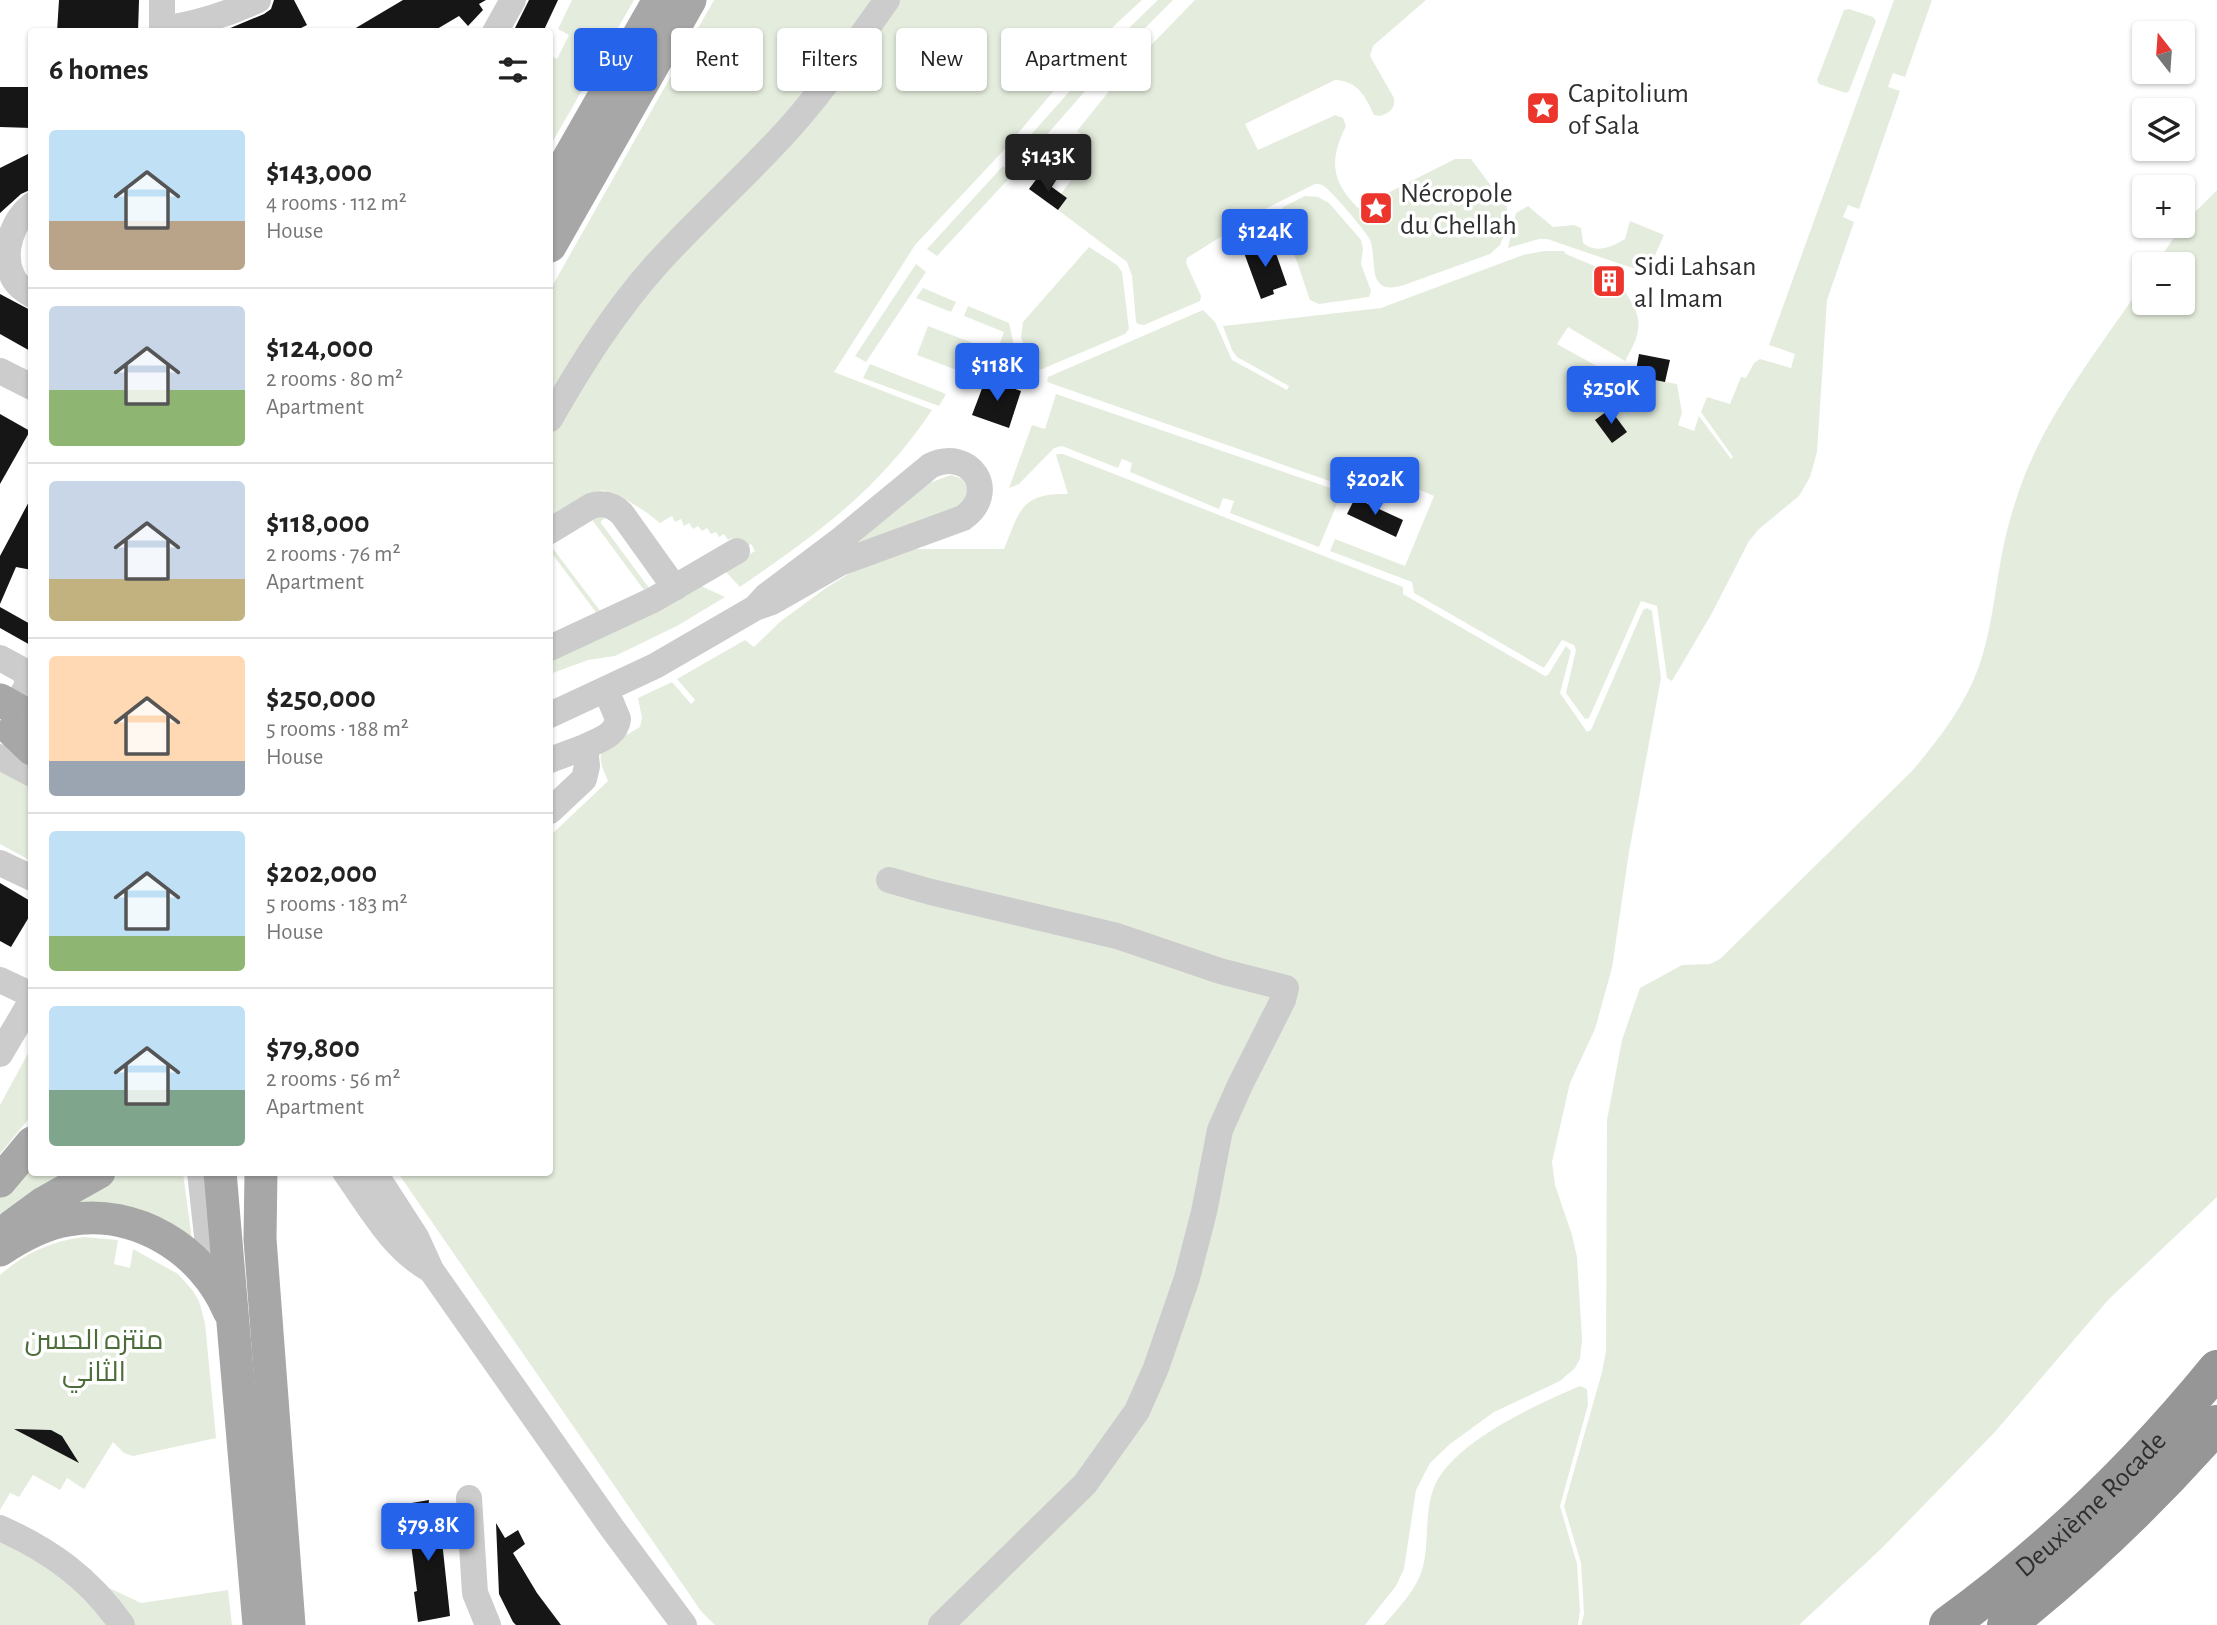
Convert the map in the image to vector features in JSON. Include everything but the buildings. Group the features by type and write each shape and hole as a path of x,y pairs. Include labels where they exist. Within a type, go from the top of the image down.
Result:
{"highway":[{"name":"Deuxième Rocade","path":"1948,1625 2024,1567 2091,1507 2146,1451 2217,1368"},
{"name":"Deuxième Rocade","path":"2006,1625 2121,1526 2179,1468 2217,1424"}],"main road":[{"path":"553,186 659,0"},
{"path":"553,241 690,0"},
{"path":"0,1181 28,1148"},
{"path":"0,1237 42,1205 92,1176"},
{"path":"220,1176 259,1625"},
{"path":"261,1176 260,1239 289,1625"},
{"path":"0,1250 29,1232 69,1220 107,1219 143,1228 176,1245 202,1268 232,1308"}],"street":[{"path":"162,0 162,28"},
{"path":"172,28 227,15 258,0"},
{"path":"497,28 513,0"},
{"path":"553,414 589,352 631,295 680,240 800,117 887,0"},
{"path":"28,209 12,232 8,260 12,276 28,292"},
{"path":"0,371 28,385"},
{"path":"553,714 606,690 704,639 755,608 772,602 840,563 963,518 971,513 980,497 977,478 965,465 957,461 948,460 930,466 847,535 766,596 755,608"},
{"path":"553,529 591,506 611,506 622,514 674,588"},
{"path":"553,647 674,588 737,551"},
{"path":"0,658 22,670 27,677 15,728 28,763"},
{"path":"553,759 585,747 613,732 618,719 606,690"},
{"path":"553,808 584,779 587,766 585,747"},
{"path":"0,863 28,876"},
{"path":"889,880 1117,936 1232,975 1286,988 1220,1130 1187,1278 1160,1358 1137,1411 1086,1484 941,1625"},
{"path":"0,980 28,993"},
{"path":"0,1054 28,1007"},
{"path":"200,1176 209,1254 232,1308"},
{"path":"348,1176 397,1244 413,1259 431,1270"},
{"path":"377,1176 416,1237 431,1270 612,1528 684,1625"},
{"path":"469,1498 475,1593 488,1625"},
{"path":"0,1528 53,1555 101,1598 122,1625"}],"green space":[{"path":"572,0 634,0 618,28 574,28 574,91 582,91 553,141 553,57 557,59 569,35 558,29"},
{"path":"714,0 878,0 855,28 777,28 777,91 805,91 553,404 553,285 671,76 671,91 763,91 763,28 698,28"},
{"path":"896,0 1142,0 1112,28 1001,28 1001,91 1054,91 1003,151 915,245 834,372 932,410 890,465 868,488 796,548 740,587 724,570 755,551 751,544 745,548 736,544 732,538 728,540 724,534 719,537 716,532 711,534 707,528 702,531 698,526 693,529 689,523 684,526 681,519 675,522 672,516 660,523 618,496 602,490 553,520 553,432 612,334 819,91 882,91 882,28 872,28"},
{"path":"1158,0 1173,0 1145,28 1129,28"},
{"path":"1195,0 1426,0 1373,46 1370,56 1394,98 1393,108 1388,112 1374,115 1360,91 1350,83 1335,80 1245,124 1258,150 1335,115 1343,118 1346,126 1337,149 1336,170 1342,189 1358,208 1455,159 1471,159 1507,207 1508,224 1500,245 1490,254 1404,285 1383,286 1375,273 1369,238 1329,191 1315,184 1267,208 1187,258 1186,263 1201,296 1200,301 1144,325 1138,324 1132,276 1127,262 1058,210 1067,198 1061,194 1072,179 1067,175 1091,142 1077,131 1109,91 1151,91 1151,45"},
{"path":"1894,0 1932,0 1905,77 1893,73 1888,87 1900,91 1859,209 1848,205 1843,217 1854,222 1827,300 1817,452 1810,477 1799,496 1759,529 1749,541 1712,613 1672,681 1667,678 1657,606 1641,601 1589,718 1585,719 1566,693 1576,650 1574,645 1562,640 1544,668 1414,593 1412,582 1330,551 1335,539 1405,566 1434,496 1361,465 1351,482 1341,485 1047,382 1048,377 1203,310 1215,322 1232,360 1287,390 1289,386 1237,357 1223,326 1381,308 1523,255 1564,251 1609,272 1600,280 1609,290 1618,282 1636,313 1638,330 1625,361 1568,327 1557,344 1618,378 1608,398 1614,402 1627,375 1677,384 1682,413 1678,425 1694,431 1699,416 1731,459 1733,457 1701,412 1707,397 1730,404 1741,377 1746,378 1754,363 1760,359 1791,368 1795,354 1769,345"},
{"path":"1849,9 1873,17 1876,21 1846,93 1819,84 1817,80 1844,10"},
{"path":"1070,91 1085,91 1021,164 1012,156"},
{"path":"1003,166 1013,174 937,256 927,249"},
{"path":"2217,190 2217,1197 2109,1299 1994,1433 1882,1548 1799,1625 1581,1625 1584,1614 1581,1563 1564,1506 1606,1351 1607,1120 1622,1040 1640,988 1682,965 1710,964 1720,959 1912,771 1941,735 1958,710 1978,669 1989,629 2008,526 2022,483 2050,422 2132,299 2132,315 2195,315 2195,252 2164,252 2174,238 2195,238 2195,212"},
{"path":"1305,196 1318,197 1329,203 1361,240 1361,264 1371,291 1369,297 1319,304 1310,300 1280,212 1283,207"},
{"path":"1528,206 1553,227 1574,225 1581,228 1583,243 1593,248 1609,247 1625,239 1630,221 1664,235 1647,273 1547,239 1508,248 1516,213"},
{"path":"1089,247 1117,265 1122,272 1129,329 1125,334 1042,369 1036,369 1021,338 1023,322"},
{"path":"916,264 926,272 866,362 855,356"},
{"path":"923,288 956,302 951,312 916,298"},
{"path":"968,306 1009,323 1015,350 1008,372 994,365 1004,332 964,316"},
{"path":"928,326 973,343 962,372 917,355"},
{"path":"870,364 946,394 939,406 863,378"},
{"path":"1056,394 1342,492 1319,547 1230,513 1234,501 1223,498 1219,509 1130,472 1132,463 1122,459 1118,468 1062,446 1054,448 1019,484 1009,488 1032,425 1045,429"},
{"path":"1063,454 1403,587 1403,594 1545,676 1566,646 1571,651 1560,693 1587,732 1591,730 1643,610 1647,608 1652,611 1661,678 1629,852 1612,968 1595,1029 1570,1083 1552,1162 1555,1185 1577,1257 1582,1339 1580,1359 1575,1368 1560,1381 1494,1412 1450,1444 1430,1463 1416,1490 1404,1569 1396,1586 1365,1625 715,1625 701,1611 400,1176 553,1176 553,833 608,781 602,764 602,752 604,748 640,727 642,718 638,698 672,682 691,704 695,700 677,679 745,640 754,647 781,621 826,588 850,573 908,549 1004,549 1024,506 1040,497 1068,494 1056,455"},
{"path":"951,475 962,479 968,488 962,505 831,561 929,483"},
{"path":"611,513 601,523 649,588 644,590 593,521 593,517"},
{"path":"553,549 601,612 598,615 553,555"},
{"path":"701,586 725,597 677,626 615,656 588,660 553,673 553,654"},
{"path":"0,770 28,785 28,859 0,844"},
{"path":"28,1054 28,1120 0,1154 0,1105"},
{"path":"28,1162 28,1176 74,1176 0,1225 0,1197"},
{"path":"117,1176 183,1176 192,1240 77,1203 76,1199"},
{"name":"منتزه الحسن الثاني","path":"84,1237 118,1240 114,1264 130,1268 133,1249 178,1274 193,1291 199,1301 205,1323 216,1438 133,1456 124,1453 113,1442 84,1489 67,1478 60,1490 33,1475 19,1497 10,1493 0,1510 0,1275 39,1249"},
{"path":"1580,1386 1587,1389 1588,1405 1560,1506 1577,1564 1580,1610 1578,1625 1384,1625 1410,1594 1421,1573 1432,1493 1441,1475 1455,1458 1495,1428"},
{"path":"0,1541 50,1565 109,1625 0,1625"},
{"path":"103,1585 141,1603 228,1590 232,1625 131,1625"}],"place":[{"name":"Capitolium of Sala","path":"1543,108"},
{"name":"Nécropole du Chellah","path":"1376,208"},
{"name":"Sidi Lahsan al Imam","path":"1609,281"}]}
